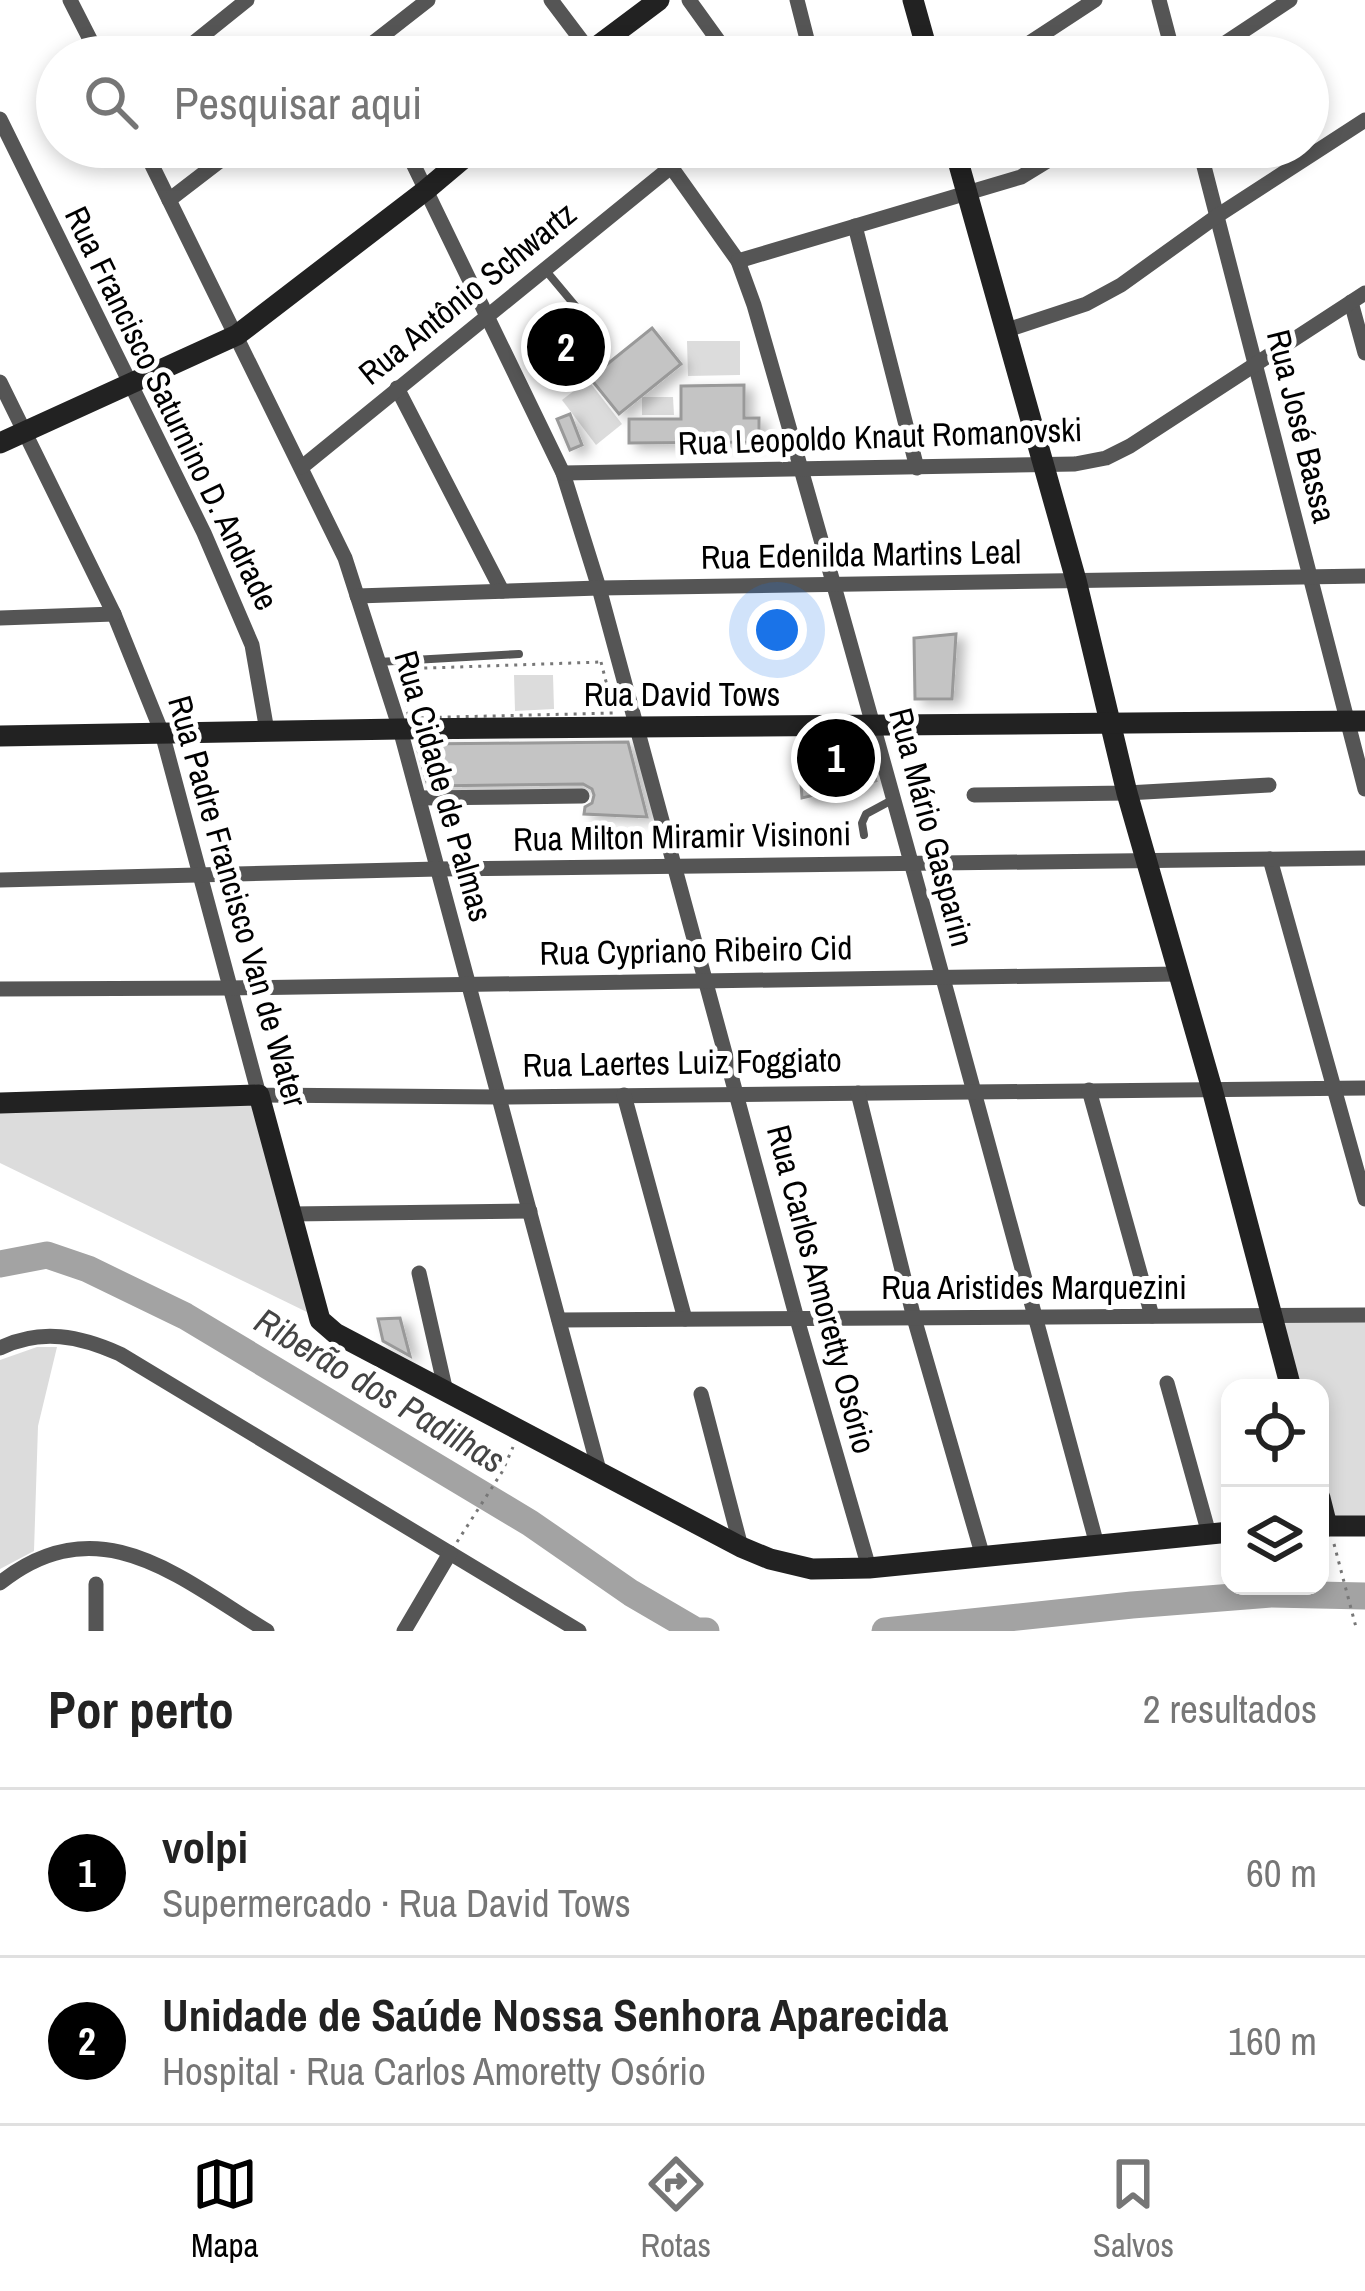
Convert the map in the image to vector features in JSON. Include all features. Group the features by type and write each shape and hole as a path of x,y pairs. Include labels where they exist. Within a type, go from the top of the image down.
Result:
{"street":[{"path":"70,0 88,36"},
{"path":"202,36 247,0"},
{"path":"383,36 428,0"},
{"path":"551,0 576,36"},
{"path":"613,36 659,0"},
{"path":"689,0 715,36"},
{"path":"797,0 805,36"},
{"path":"913,0 923,36"},
{"path":"1040,36 1095,0"},
{"path":"1159,0 1168,36"},
{"path":"1236,36 1290,0"},
{"name":"Rua Francisco Saturnino D. Andrade","path":"0,119 204,533 251,645 267,731"},
{"path":"1329,143 1365,120"},
{"name":"Rua Cidade de Palmas","path":"153,168 345,557 400,729 600,1474"},
{"path":"169,200 211,168"},
{"name":"Rua Carlos Amoretty Osório","path":"415,168 563,473 599,588 869,1568"},
{"path":"0,443 237,335 452,168"},
{"name":"Rua Antônio Schwartz","path":"302,467 670,168"},
{"name":"Rua Mário Gasparin","path":"672,168 738,260 754,305 875,725 1097,1545"},
{"path":"959,168 1076,580 1127,793 1289,1379"},
{"path":"738,260 966,195 1036,168"},
{"name":"Rua José Bassa","path":"1205,168 1310,577 1356,722 1365,789"},
{"path":"1007,330 1086,304 1120,285 1290,168"},
{"path":"855,226 917,469"},
{"path":"1358,297 1365,353"},
{"name":"Rua Leopoldo Knaut Romanovski","path":"563,473 917,469 1075,464 1106,458 1358,297"},
{"name":"Rua Padre Francisco Van de Water","path":"0,382 114,614 162,733 320,1320 335,1333 446,1392"},
{"path":"397,388 502,591"},
{"name":"Rua Edenilda Martins Leal","path":"357,596 1365,576"},
{"path":"0,618 114,614"},
{"name":"Rua David Tows","path":"0,736 1356,722"},
{"path":"974,795 1269,785"},
{"path":"418,798 582,796"},
{"name":"Rua Milton Miramir Visinoni","path":"0,880 438,869 1365,858"},
{"path":"1270,860 1365,1199"},
{"name":"Rua Cypriano Ribeiro Cid","path":"0,989 1178,974"},
{"name":"Rua Laertes Luiz Foggiato","path":"0,1103 259,1094 499,1097 1365,1088"},
{"path":"1090,1090 1152,1316"},
{"path":"858,1093 914,1318 983,1557"},
{"path":"624,1095 685,1319"},
{"path":"291,1214 530,1211"},
{"path":"418,1273 446,1392 741,1547 812,1569 869,1568 1220,1533 1167,1382"},
{"name":"Rua Aristides Marquezini","path":"559,1320 1365,1315"},
{"path":"0,1348 53,1335 109,1349 579,1631"},
{"path":"701,1394 741,1547"},
{"path":"1329,1526 1365,1526"},
{"path":"0,1582 53,1553 110,1548 163,1568 258,1628"},
{"path":"404,1631 450,1553"},
{"path":"96,1584 96,1631"}],"lane":[{"path":"545,270 588,321"},
{"path":"379,662 519,654"},
{"path":"864,835 862,818 893,800"}],"path":[{"path":"601,662 614,713 409,718 399,669 601,662"},
{"path":"450,1553 512,1455 513,1427"},
{"path":"1338,1554 1357,1631"}],"shaded area":[{"path":"687,341 740,341 740,375 688,376"},
{"path":"588,380 622,424 596,445 562,400"},
{"path":"642,397 673,397 674,415 642,415"},
{"path":"514,675 553,675 554,709 515,711"},
{"path":"253,1097 311,1314 0,1163 0,1107"},
{"path":"1365,1320 1365,1520 1335,1520 1329,1498 1329,1379 1298,1379 1282,1321"},
{"path":"37,1347 57,1347 38,1426 34,1551 0,1569 0,1360"}],"building":[{"path":"652,328 681,364 619,414 590,378"},
{"path":"744,385 744,418 759,418 759,442 629,443 629,419 681,419 681,386"},
{"path":"570,414 582,445 570,450 557,419"},
{"path":"956,634 952,699 915,699 914,638"},
{"path":"865,740 876,781 802,798 798,741"},
{"path":"628,742 647,817 584,814 594,795 583,784 428,786 416,744"},
{"path":"400,1318 410,1356 383,1341 378,1319"}],"waterway":[{"name":"Riberão dos Padilhas","path":"0,1264 47,1255 88,1269 185,1316 530,1523 631,1593 696,1631 706,1631"},
{"name":"Riberão dos Padilhas","path":"885,1631 1271,1594 1365,1596"}],"place":[{"name":"Unidade de Saúde Nossa Senhora Aparecida","path":"566,347"},
{"name":"volpi","path":"836,758"}]}
